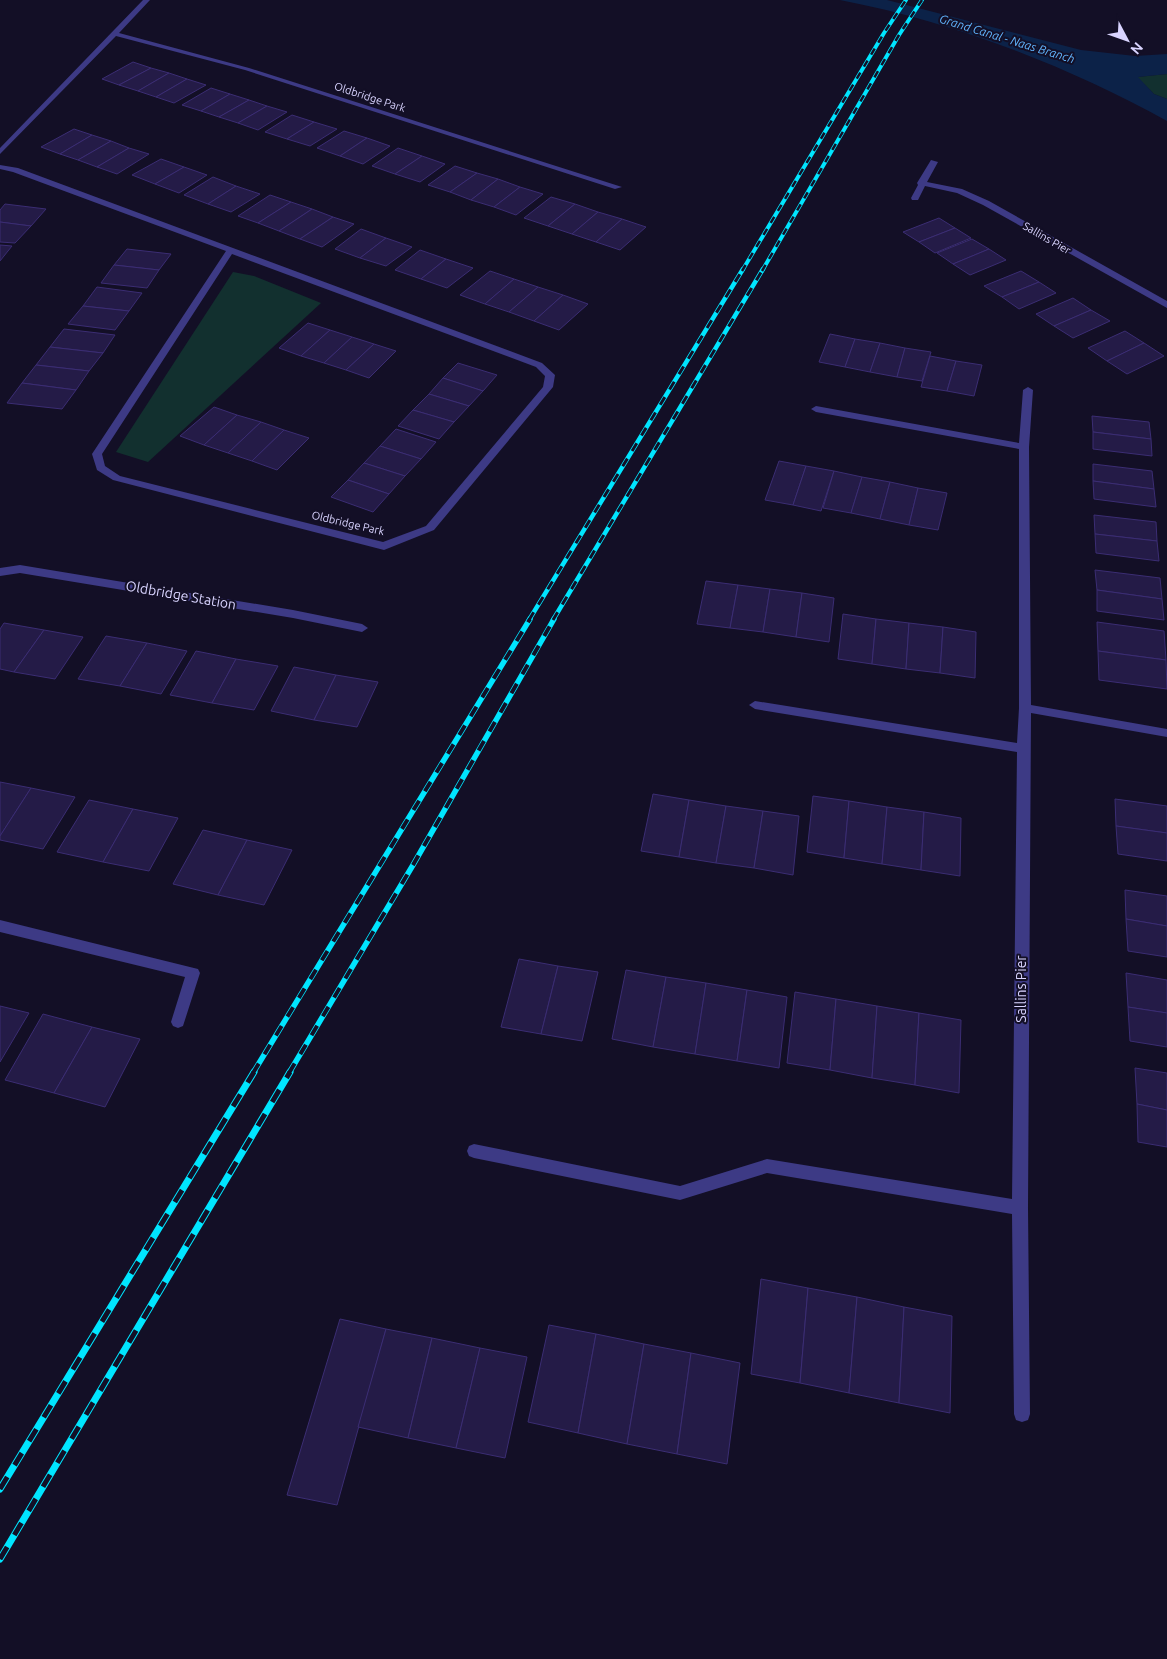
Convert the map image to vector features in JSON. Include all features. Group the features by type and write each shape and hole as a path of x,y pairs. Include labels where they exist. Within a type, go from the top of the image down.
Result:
{"street":[{"path":"0,152 147,0"},
{"name":"Oldbridge Park","path":"113,33 247,69 618,187"},
{"path":"915,198 921,183 934,162"},
{"name":"Oldbridge Park","path":"0,166 539,365 550,375 548,388 430,528 384,546 117,478 101,468 97,454 230,251"},
{"name":"Sallins Pier","path":"921,183 959,191 986,203 1167,305"},
{"name":"Sallins Pier","path":"1022,1414 1020,1208 1023,748 1025,708 1024,447 1028,390"},
{"path":"816,409 1024,447"},
{"name":"Oldbridge Station","path":"0,572 20,569 246,606 362,628"},
{"path":"755,705 1023,748"},
{"path":"1025,708 1167,733"},
{"path":"0,926 193,973 178,1022"},
{"path":"474,1151 680,1193 767,1166 1020,1208"}],"green space":[{"path":"1167,74 1167,99 1154,94 1137,77"},
{"path":"233,272 254,276 321,303 148,462 116,452"}],"water":[{"name":"Grand Canal - Naas Branch","path":"840,0 887,0 1081,50 1135,56 1167,54 1167,74 1138,77 1154,94 1167,99 1167,121 1089,82 1008,48 925,20"}],"building":[{"path":"133,62 151,68 119,85 102,79"},
{"path":"151,68 169,73 138,91 119,85"},
{"path":"169,73 187,79 156,97 138,91"},
{"path":"187,79 206,85 174,103 156,97"},
{"path":"211,88 230,94 201,111 182,105"},
{"path":"230,94 249,100 219,117 201,111"},
{"path":"249,100 267,106 238,123 219,117"},
{"path":"267,106 287,112 258,130 238,123"},
{"path":"292,115 314,122 287,139 265,132"},
{"path":"314,122 337,129 310,146 287,139"},
{"path":"74,129 92,135 60,154 41,147"},
{"path":"344,131 367,138 340,156 317,148"},
{"path":"92,135 111,141 78,160 60,154"},
{"path":"367,138 390,146 363,164 340,156"},
{"path":"111,141 129,148 97,167 78,160"},
{"path":"129,148 149,154 117,174 97,167"},
{"path":"398,148 422,156 395,174 372,166"},
{"path":"422,156 445,164 420,182 395,174"},
{"path":"161,159 184,167 155,184 132,175"},
{"path":"455,166 477,173 450,192 428,185"},
{"path":"184,167 207,175 179,193 155,184"},
{"path":"477,173 498,179 471,200 450,192"},
{"path":"213,177 236,186 208,204 184,195"},
{"path":"498,179 520,187 494,207 471,200"},
{"path":"236,186 260,194 231,212 208,204"},
{"path":"520,187 543,194 516,215 494,207"},
{"path":"270,195 291,202 258,223 238,216"},
{"path":"551,197 575,204 548,226 524,218"},
{"path":"291,202 312,209 279,231 258,223"},
{"path":"5,204 46,209 31,226 0,222 0,210"},
{"path":"575,204 598,212 572,234 548,226"},
{"path":"312,209 333,217 300,239 279,231"},
{"path":"598,212 622,219 596,242 572,234"},
{"path":"333,217 354,224 322,247 300,239"},
{"path":"939,218 955,228 919,242 903,232"},
{"path":"622,219 646,227 620,250 596,242"},
{"path":"0,222 31,226 15,243 0,242"},
{"path":"955,228 971,238 935,253 919,242"},
{"path":"361,229 386,238 360,258 335,249"},
{"path":"386,238 412,247 386,266 360,258"},
{"path":"972,239 989,249 953,264 937,253"},
{"path":"0,245 12,246 0,261"},
{"path":"127,249 171,254 159,270 114,265"},
{"path":"989,249 1006,260 970,275 953,264"},
{"path":"420,250 446,259 421,279 395,270"},
{"path":"446,259 473,268 447,288 421,279"},
{"path":"114,265 159,270 147,288 101,283"},
{"path":"490,271 514,279 485,304 460,295"},
{"path":"1021,271 1039,282 1002,297 984,286"},
{"path":"514,279 538,287 509,312 485,304"},
{"path":"1039,282 1056,293 1019,309 1002,297"},
{"path":"97,287 142,293 129,311 83,306"},
{"path":"538,287 563,295 534,321 509,312"},
{"path":"563,295 588,304 559,330 534,321"},
{"path":"1073,298 1091,310 1054,326 1036,314"},
{"path":"83,306 129,311 115,330 68,324"},
{"path":"1091,310 1110,321 1073,338 1054,326"},
{"path":"308,323 330,330 301,356 279,348"},
{"path":"64,329 115,335 103,353 50,347"},
{"path":"330,330 352,337 324,363 301,356"},
{"path":"1125,331 1144,343 1107,361 1088,348"},
{"path":"830,334 855,339 845,367 819,362"},
{"path":"352,337 374,344 346,370 324,363"},
{"path":"855,339 880,343 870,372 845,367"},
{"path":"880,343 905,348 897,377 870,372"},
{"path":"1144,343 1164,356 1127,374 1107,361"},
{"path":"374,344 396,351 369,378 346,370"},
{"path":"50,347 103,353 89,371 36,365"},
{"path":"905,348 931,352 922,381 897,377"},
{"path":"930,356 956,361 947,391 921,387"},
{"path":"956,361 982,365 974,396 947,391"},
{"path":"458,363 497,375 483,391 443,378"},
{"path":"36,365 89,371 76,390 22,383"},
{"path":"443,378 483,391 469,406 429,394"},
{"path":"22,383 76,390 62,409 7,403"},
{"path":"429,394 469,406 454,422 413,410"},
{"path":"214,407 237,415 204,445 180,436"},
{"path":"413,410 454,422 439,439 398,426"},
{"path":"237,415 261,422 228,453 204,445"},
{"path":"1092,416 1149,422 1151,439 1093,432"},
{"path":"261,422 284,430 252,461 228,453"},
{"path":"396,429 436,442 421,459 380,446"},
{"path":"284,430 309,438 277,470 252,461"},
{"path":"1093,432 1151,439 1152,456 1093,449"},
{"path":"380,446 421,459 405,476 364,463"},
{"path":"779,461 806,466 793,505 765,500"},
{"path":"364,463 405,476 389,494 348,480"},
{"path":"1093,464 1152,471 1154,489 1093,481"},
{"path":"806,466 834,471 821,511 793,505"},
{"path":"834,471 862,477 851,513 823,508"},
{"path":"862,477 890,482 880,519 851,513"},
{"path":"348,480 389,494 373,512 331,497"},
{"path":"1093,481 1154,489 1156,507 1094,499"},
{"path":"890,482 918,488 909,525 880,519"},
{"path":"918,488 947,493 938,530 909,525"},
{"path":"1094,515 1156,522 1157,541 1095,534"},
{"path":"1095,534 1157,541 1159,561 1096,553"},
{"path":"1095,570 1160,578 1162,599 1097,590"},
{"path":"706,581 738,585 730,628 697,624"},
{"path":"738,585 770,589 763,632 730,628"},
{"path":"770,589 802,593 796,637 763,632"},
{"path":"1097,590 1162,599 1164,620 1097,611"},
{"path":"802,593 834,598 829,642 796,637"},
{"path":"843,614 876,619 872,664 838,659"},
{"path":"876,619 909,623 906,669 872,664"},
{"path":"1097,622 1164,631 1166,660 1098,651"},
{"path":"4,623 44,630 14,672 0,669 0,629"},
{"path":"909,623 943,627 940,673 906,669"},
{"path":"943,627 976,632 975,678 940,673"},
{"path":"44,630 83,637 55,679 14,672"},
{"path":"106,636 147,643 120,686 78,679"},
{"path":"147,643 187,651 161,694 120,686"},
{"path":"196,651 236,659 212,703 170,695"},
{"path":"1098,651 1166,660 1167,689 1099,680"},
{"path":"236,659 278,666 254,710 212,703"},
{"path":"294,667 336,675 314,720 271,711"},
{"path":"336,675 378,682 357,727 314,720"},
{"path":"0,782 31,788 0,836"},
{"path":"31,788 75,797 43,849 0,840 0,836"},
{"path":"653,794 689,800 679,857 641,851"},
{"path":"813,796 849,801 844,858 807,852"},
{"path":"1115,799 1167,806 1167,833 1116,826"},
{"path":"89,800 133,809 103,862 57,852"},
{"path":"689,800 726,806 716,863 679,857"},
{"path":"849,801 887,807 882,864 844,858"},
{"path":"726,806 763,811 754,868 716,863"},
{"path":"887,807 924,812 921,870 882,864"},
{"path":"133,809 178,818 149,871 103,862"},
{"path":"763,811 799,816 793,875 754,868"},
{"path":"924,812 961,818 960,876 921,870"},
{"path":"1116,826 1167,833 1167,861 1118,854"},
{"path":"203,830 247,840 218,895 173,884"},
{"path":"247,840 292,850 264,905 218,895"},
{"path":"1125,890 1167,896 1167,926 1126,919"},
{"path":"1126,919 1167,926 1167,957 1128,951"},
{"path":"519,959 558,966 541,1034 501,1027"},
{"path":"558,966 598,972 582,1041 541,1034"},
{"path":"626,970 666,977 653,1047 612,1039"},
{"path":"1126,973 1167,980 1167,1013 1128,1007"},
{"path":"666,977 706,983 695,1054 653,1047"},
{"path":"706,983 747,990 737,1061 695,1054"},
{"path":"747,990 787,997 779,1068 737,1061"},
{"path":"795,992 836,999 830,1070 787,1063"},
{"path":"836,999 877,1006 872,1078 830,1070"},
{"path":"0,1006 29,1013 0,1062"},
{"path":"877,1006 919,1013 915,1085 872,1078"},
{"path":"1128,1007 1167,1013 1167,1047 1130,1041"},
{"path":"919,1013 961,1020 959,1093 915,1085"},
{"path":"43,1014 92,1027 54,1093 5,1080"},
{"path":"92,1027 140,1039 105,1107 54,1093"},
{"path":"1135,1068 1167,1073 1167,1110 1137,1104"},
{"path":"1137,1104 1167,1110 1167,1147 1138,1142"},
{"path":"761,1279 808,1288 800,1383 751,1374"},
{"path":"808,1288 857,1297 849,1393 800,1383"},
{"path":"857,1297 904,1307 899,1403 849,1393"},
{"path":"904,1307 952,1316 950,1413 899,1403"},
{"path":"340,1319 386,1329 337,1505 287,1495"},
{"path":"549,1325 596,1334 578,1433 528,1422"},
{"path":"386,1329 432,1338 408,1438 358,1427"},
{"path":"596,1334 644,1344 627,1444 578,1433"},
{"path":"432,1338 480,1348 456,1448 408,1438"},
{"path":"644,1344 691,1353 677,1454 627,1444"},
{"path":"480,1348 527,1357 505,1458 456,1448"},
{"path":"691,1353 740,1363 727,1464 677,1454"}],"railway":[{"path":"742,271 884,33 906,0"},
{"path":"762,271 899,35 922,0"},
{"path":"529,620 743,269"},
{"path":"553,620 763,269"},
{"path":"253,1073 530,619"},
{"path":"289,1073 413,865 554,619"},
{"path":"0,1489 254,1072"},
{"path":"0,1559 290,1072"}]}
